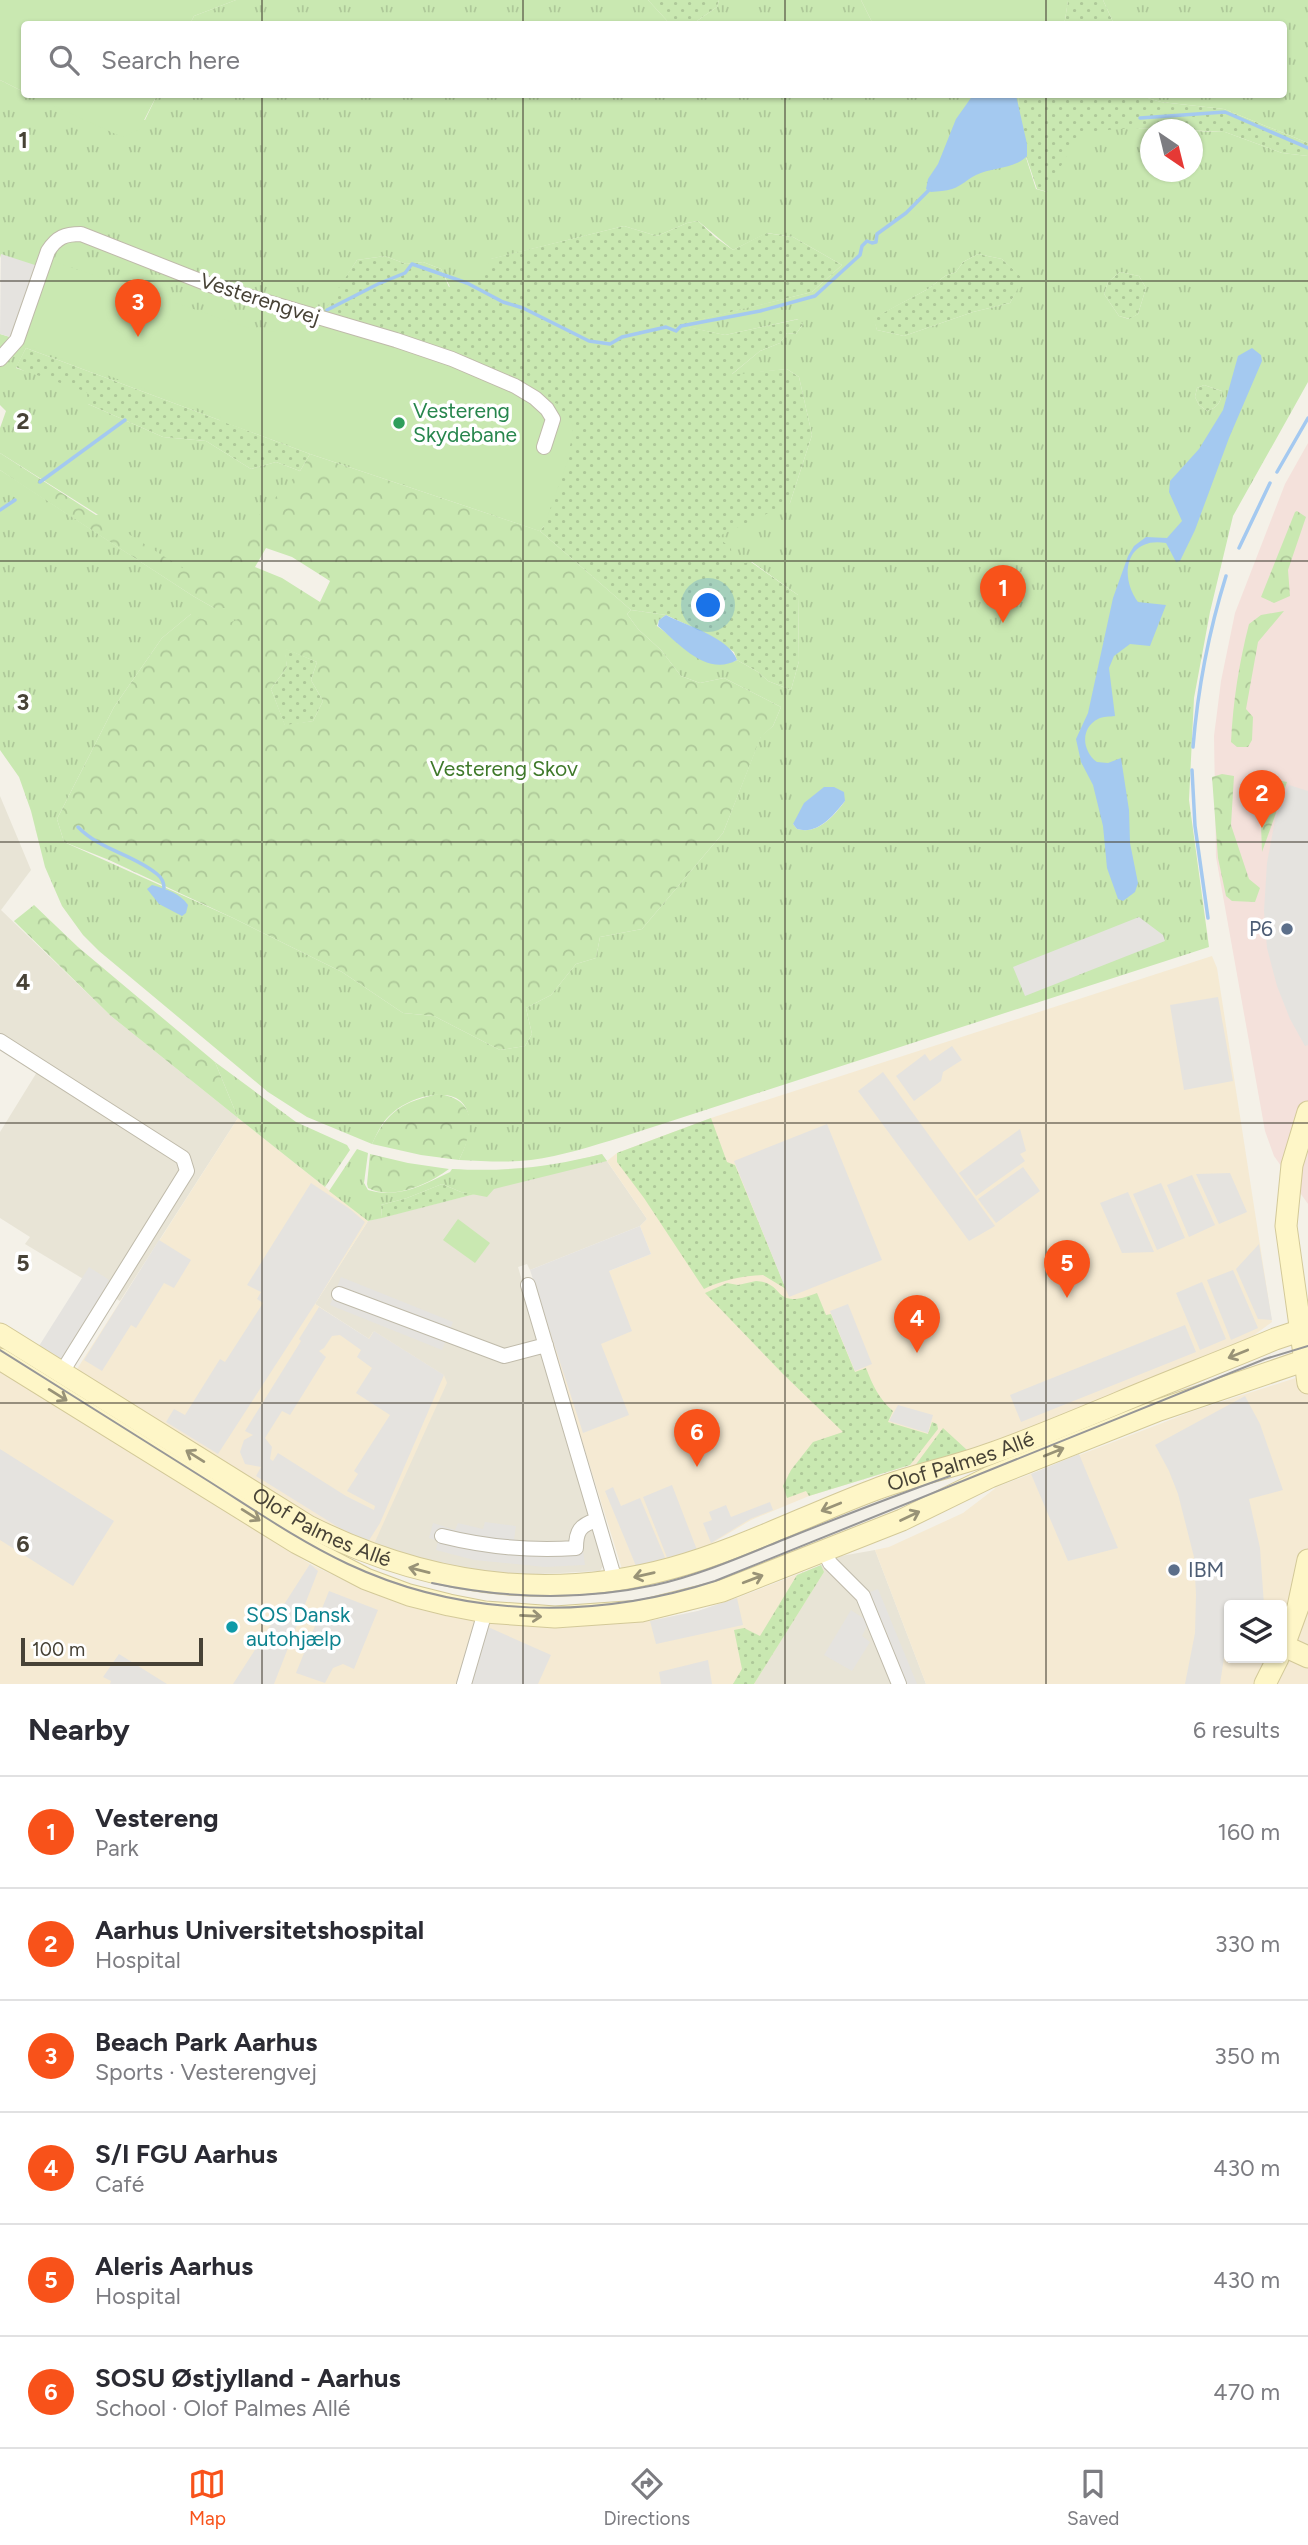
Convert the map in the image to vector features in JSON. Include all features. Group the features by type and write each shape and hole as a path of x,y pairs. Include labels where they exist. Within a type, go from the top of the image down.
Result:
{"street":[{"name":"Vesterengvej","path":"0,359 17,340 48,251 62,235 81,234 214,286 396,340 452,359 514,386 535,398 553,419 544,447"},
{"path":"0,1041 183,1158 186,1164 187,1171 62,1373"},
{"path":"1308,1112 1290,1178 1286,1226 1308,1383"},
{"path":"528,1285 615,1580"},
{"path":"339,1293 504,1356 545,1345"},
{"name":"Olof Palmes Allé","path":"0,1334 307,1526 376,1557 418,1570 493,1584 554,1586 615,1580 672,1568 710,1556 874,1490 995,1453 1302,1330"},
{"name":"Olof Palmes Allé","path":"0,1359 327,1560 366,1579 409,1595 485,1612 555,1617 641,1611 723,1591 902,1520 990,1477 1147,1415 1306,1360"},
{"path":"442,1536 464,1542 528,1549 576,1548 576,1534 580,1528 597,1520"},
{"path":"824,1551 830,1563 863,1597 899,1684"},
{"path":"1287,1635 1298,1607 1308,1559"},
{"path":"464,1684 485,1612"},
{"path":"1287,1652 1308,1657"},
{"path":"1265,1684 1275,1663"}],"shaded area":[{"path":"1,254 38,266 14,338 0,334"},
{"path":"1308,443 1308,1204 1274,1156 1265,1131 1216,857 1214,736 1221,681 1235,613 1285,484"},
{"name":"P6","path":"1289,785 1308,791 1308,1045 1305,1046 1290,1019 1277,986 1267,948 1264,911 1267,863 1275,820"},
{"path":"0,796 31,870 1,910 111,1016 238,1118 120,1301 25,1244 30,1237 0,1218 0,1132 37,1072 0,1048"},
{"path":"1139,917 1163,935 1165,941 1025,996 1013,967"},
{"path":"1212,956 1217,968 1272,1322 1253,1336 1019,1432 914,1467 910,1465 809,1496 751,1520 709,1545 622,1569 538,1300 651,1254 640,1226 647,1219 607,1161 617,1153 711,1118"},
{"path":"1218,997 1233,1081 1184,1090 1170,1005"},
{"path":"952,1046 962,1060 943,1072 941,1081 914,1101 896,1076 925,1054 930,1061"},
{"path":"883,1072 995,1226 969,1241 858,1091"},
{"path":"238,1118 368,1221 315,1304 368,1339 374,1331 444,1375 447,1383 374,1544 337,1529 288,1502 77,1369"},
{"path":"827,1124 882,1260 789,1297 734,1161"},
{"path":"1020,1129 1026,1151 1020,1154 1025,1161 976,1196 959,1173"},
{"path":"602,1154 647,1219 640,1226 530,1270 527,1264 518,1267 605,1563 600,1571 520,1575 416,1559 374,1544 373,1332 369,1339 315,1304 368,1221 475,1194 486,1171 552,1166"},
{"path":"1023,1167 1040,1191 996,1223 978,1199"},
{"path":"1230,1173 1247,1212 1219,1224 1196,1174"},
{"path":"1192,1175 1215,1225 1189,1237 1167,1185"},
{"path":"311,1183 365,1222 218,1454 166,1422 174,1409 185,1415 220,1359 225,1362 263,1303 257,1299 261,1292 247,1285"},
{"path":"1161,1183 1185,1238 1157,1250 1133,1194"},
{"path":"1128,1192 1154,1252 1122,1253 1100,1203"},
{"path":"640,1226 651,1254 609,1271 632,1331 601,1344 629,1415 583,1433 530,1270"},
{"path":"159,1240 191,1260 174,1288 164,1283 136,1328 131,1325 102,1371 84,1360"},
{"path":"1259,1244 1272,1320 1258,1319 1236,1269"},
{"path":"89,1267 114,1283 63,1361 39,1346"},
{"path":"1233,1270 1258,1328 1231,1340 1207,1280"},
{"path":"341,1277 453,1322 442,1350 330,1305"},
{"path":"1202,1282 1226,1339 1200,1350 1176,1293"},
{"path":"848,1304 872,1364 855,1371 830,1311"},
{"path":"319,1307 369,1339 374,1331 444,1375 380,1523 368,1542 338,1527 256,1476 261,1467 245,1464 240,1452 244,1440 253,1435 245,1431 301,1341 299,1339","holes":["340,1335 361,1350 357,1357 372,1368 356,1393 390,1415 354,1471 358,1474 347,1491 375,1506 374,1510 346,1496 278,1453 273,1461 270,1459 272,1447 265,1438 282,1411 290,1415 326,1357 319,1351 332,1336"]},
{"path":"1185,1325 1196,1352 1021,1422 1010,1395"},
{"path":"0,1370 310,1564 360,1588 470,1620 558,1628 650,1621 698,1611 821,1565 824,1572 754,1684 0,1684"},
{"path":"1308,1374 1308,1684 926,1684 875,1550 889,1547 963,1513 997,1487 1193,1411"},
{"path":"1245,1396 1260,1424 1283,1490 1249,1499 1260,1548 1264,1600 1224,1600 1224,1658 1220,1684 1185,1684 1195,1633 1194,1557 1178,1494 1155,1445"},
{"path":"898,1405 933,1415 928,1433 889,1421"},
{"path":"0,1449 114,1521 73,1586 0,1540"},
{"path":"1079,1454 1118,1548 1068,1561 1031,1474"},
{"path":"672,1485 697,1550 668,1560 643,1497"},
{"path":"613,1487 621,1506 640,1498 666,1560 636,1566 605,1491"},
{"path":"770,1502 773,1510 750,1519 711,1543 703,1523 712,1520 709,1512 726,1505 731,1517"},
{"path":"485,1522 516,1526 514,1539 520,1541 519,1552 546,1554 583,1551 585,1565 545,1567 474,1560 436,1550 438,1541 429,1538 433,1523 455,1530 458,1523 483,1529"},
{"path":"875,1550 926,1684 754,1684 823,1572 821,1565 841,1556"},
{"path":"310,1564 318,1571 274,1684 233,1684"},
{"path":"878,1589 917,1684 907,1684 870,1592"},
{"path":"329,1591 378,1610 354,1669 343,1664 333,1668 325,1683 296,1673"},
{"path":"737,1598 743,1625 656,1644 650,1621 698,1611"},
{"path":"851,1610 869,1622 862,1636 870,1642 852,1671 824,1655"},
{"path":"488,1627 551,1655 538,1684 471,1684"},
{"path":"119,1654 167,1684 110,1684 111,1681 103,1677"},
{"path":"708,1660 712,1684 661,1684 659,1672"}],"green space":[{"path":"0,0 236,0 194,16 192,21 21,21 21,90 0,80"},
{"path":"236,0 648,0 667,21 192,21 194,16"},
{"path":"648,0 719,0 717,7 697,21 667,21"},
{"path":"719,0 861,0 872,21 697,21 717,7"},
{"path":"861,0 1068,0 1064,21 872,21"},
{"path":"1068,0 1103,0 1113,21 1064,21"},
{"path":"1103,0 1308,0 1308,143 1224,109 1148,98 1287,98 1287,21 1113,21"},
{"path":"0,80 21,90 21,98 43,98 145,120 156,98 1019,98 1016,126 1036,189 1047,192 1078,139 1109,130 1140,128 1140,182 1203,182 1203,131 1225,132 1282,153 1308,156 1308,382 1233,516 1210,612 1194,698 1189,800 1209,947 622,1137 543,1158 495,1162 459,1160 468,1135 468,1112 455,1098 443,1095 422,1097 397,1109 384,1122 372,1144 307,1117 268,1092 99,951 83,935 62,906 45,867 19,777 0,750 0,470 193,596 214,608 238,608 238,619 220,627 191,614 162,638 114,707 57,819 64,842 233,918 342,972 403,1013 434,1016 500,1050 525,1046 532,1034 526,1008 551,995 576,964 596,958 600,937 642,929 723,833 761,736 773,726 781,707 724,678 700,683 681,676 627,614 631,610 666,615 659,620 657,626 690,652 715,661 737,660 768,681 791,690 799,661 798,595 752,562 732,565 731,548 717,537 790,503 812,435 799,377 787,369 731,375 760,351 780,343 787,333 796,334 803,324 798,319 725,335 677,325 812,292 842,265 793,237 767,233 733,250 698,221 657,236 624,226 491,259 477,283 450,287 441,269 423,262 406,264 385,256 357,260 322,314 461,353 557,404 573,425 568,460 540,531 310,454 26,348 16,368 87,392 88,404 163,437 206,441 251,469 276,462 300,471 200,579 0,453 0,428 6,411 0,405 0,334 13,338 1,254 0,258","holes":["978,254 1002,259 1023,279 1010,303 973,312 904,336 877,330 874,318 956,272 963,262","1120,272 1139,276 1146,288 1138,314 1129,319 1119,316 1104,294 1108,282","1204,385 1222,391 1218,404 1207,411 1199,405 1195,397 1197,388","845,801 831,818 812,829 797,829 793,824"]},
{"path":"37,98 155,98 139,130 122,137"},
{"path":"1019,98 1148,98 1224,109 1308,143 1308,156 1282,153 1225,132 1203,131 1203,119 1140,119 1140,129 1094,133 1078,140 1048,192 1037,189 1016,126"},
{"path":"698,221 733,250 766,233 793,237 842,265 812,292 679,325 725,335 799,319 803,324 796,334 787,333 780,343 760,351 732,374 787,369 799,377 812,435 790,503 751,562 798,595 799,661 791,690 768,681 737,660 734,652 705,633 666,615 631,610 540,531 544,526 321,313 357,260 385,256 406,264 423,262 441,269 449,287 490,259 624,226 657,236"},
{"path":"978,254 1002,259 1024,279 1010,303 973,312 904,336 877,330 873,318 956,272 963,262"},
{"name":"Vestereng Skydebane","path":"49,260 255,330 272,332 321,313 461,353 557,404 573,425 568,460 544,526 540,531 220,421 221,417 22,344"},
{"path":"1120,272 1139,276 1146,288 1138,314 1130,319 1119,316 1104,294 1108,282"},
{"path":"26,348 310,454 300,471 276,462 251,469 206,441 163,437 88,404 16,367"},
{"path":"1204,385 1222,391 1218,404 1207,411 1199,405 1195,397 1197,388"},
{"name":"Vestereng Skov","path":"0,453 96,515 300,471 310,454 540,531 631,610 627,614 638,629 661,650 681,676 700,683 724,678 781,707 773,726 761,737 723,833 642,929 600,937 596,958 576,964 551,995 526,1008 532,1034 525,1046 500,1050 434,1016 403,1013 342,972 109,860 64,842 57,819 114,707 162,638 191,614 238,609 214,608 193,596 0,470","holes":["266,548 292,557 330,581 320,602 282,578 255,567","285,649 317,662 311,680 323,701 313,721 285,725 271,689 287,667"]},
{"path":"1297,511 1306,517 1288,570 1290,596 1274,603 1261,597"},
{"path":"1284,611 1258,642 1246,709 1253,717 1252,740 1248,747 1237,747 1231,742 1233,712 1249,624 1261,615"},
{"path":"284,648 317,662 311,680 323,701 313,721 285,726 271,689 287,667"},
{"path":"1222,774 1234,776 1231,825 1249,879 1260,888 1255,902 1232,901 1226,896 1218,858 1212,777"},
{"path":"1252,777 1287,782 1262,852 1261,825 1253,794"},
{"path":"34,905 78,947 215,1062 238,1118 111,1016 14,921"},
{"path":"215,1062 296,1122 347,1145 350,1150 325,1187 238,1118"},
{"path":"439,1094 452,1097 461,1103 470,1118 468,1138 459,1160 372,1144 384,1123 398,1109 416,1100"},
{"path":"711,1118 727,1162 735,1165 786,1289 763,1275 732,1279 704,1289 617,1162 617,1153"},
{"path":"357,1149 368,1153 364,1183 368,1190 390,1193 430,1182 452,1169 528,1168 602,1154 607,1161 494,1189 487,1197 461,1192 442,1184 381,1205 382,1218 368,1221 329,1191"},
{"path":"370,1154 449,1169 410,1189 378,1192 368,1188 367,1184"},
{"path":"442,1184 461,1192 475,1194 382,1218 381,1205"},
{"path":"458,1219 490,1243 475,1263 443,1240"},
{"path":"756,1281 772,1286 786,1298 802,1298 817,1293 826,1315 831,1314 855,1372 866,1368 877,1392 893,1411 888,1422 928,1434 932,1422 937,1424 938,1429 910,1465 809,1496 806,1491 787,1498 783,1486 791,1470 813,1442 843,1432 705,1293 727,1283 738,1285"},
{"path":"943,1428 967,1450 914,1467"},
{"path":"821,1565 824,1572 754,1684 733,1684 742,1669 734,1630 744,1628 760,1636 797,1575"}],"water":[{"path":"971,98 1017,98 1027,144 1027,156 1010,166 982,172 956,188 931,192 926,189 928,179 938,164 956,119"},
{"path":"1252,348 1261,355 1262,361 1229,438 1195,530 1180,561 1176,562 1166,543 1153,542 1142,545 1130,560 1128,580 1138,602 1166,605 1150,646 1130,644 1114,656 1109,668 1115,716 1098,719 1088,728 1086,734 1088,752 1097,762 1108,763 1121,758 1129,810 1130,843 1138,883 1135,892 1123,901 1118,899 1107,868 1103,826 1093,785 1081,762 1076,739 1088,713 1113,598 1128,556 1134,546 1146,537 1167,538 1182,521 1169,492 1170,481 1199,449 1223,410 1238,356"},
{"path":"666,615 726,645 737,660 715,664 694,656 658,626 659,620"},
{"path":"824,787 834,787 844,792 845,801 818,827 797,829 793,824 804,803"},
{"path":"152,885 181,897 188,905 186,913 182,916 159,904 147,889"}],"waterway":[{"path":"1140,118 1225,112 1308,148"},
{"path":"327,310 405,273 412,264 467,283 589,341 610,344 622,337 666,327 676,331 681,326 760,311 815,296 860,255 862,246 867,241 876,242 877,234 906,213 931,188"},
{"path":"1277,472 1308,418"},
{"path":"40,482 125,420"},
{"path":"1239,548 1270,483"},
{"path":"0,510 15,500"},
{"path":"1193,747 1205,660 1226,576"},
{"path":"1192,770 1195,826 1208,918"},
{"path":"78,827 96,841 148,867 160,877 164,888"}],"tram line":[{"path":"0,1350 274,1523 348,1564 392,1582 437,1595 483,1603 576,1607 669,1594 715,1581 1265,1359 1308,1346"},
{"path":"432,1583 488,1592 544,1596 599,1594 655,1585 721,1565 950,1476"}],"place":[{"name":"Beach Park Aarhus","path":"138,337"},
{"name":"Vestereng Skydebane","path":"399,423"},
{"name":"Vestereng","path":"1003,623"},
{"name":"Aarhus Universitetshospital","path":"1262,828"},
{"name":"P6","path":"1287,929"},
{"name":"Aleris Aarhus","path":"1067,1298"},
{"name":"S/I FGU Aarhus","path":"917,1353"},
{"name":"SOSU Østjylland - Aarhus","path":"697,1467"},
{"name":"IBM","path":"1174,1570"},
{"name":"SOS Dansk autohjælp","path":"232,1627"}]}
